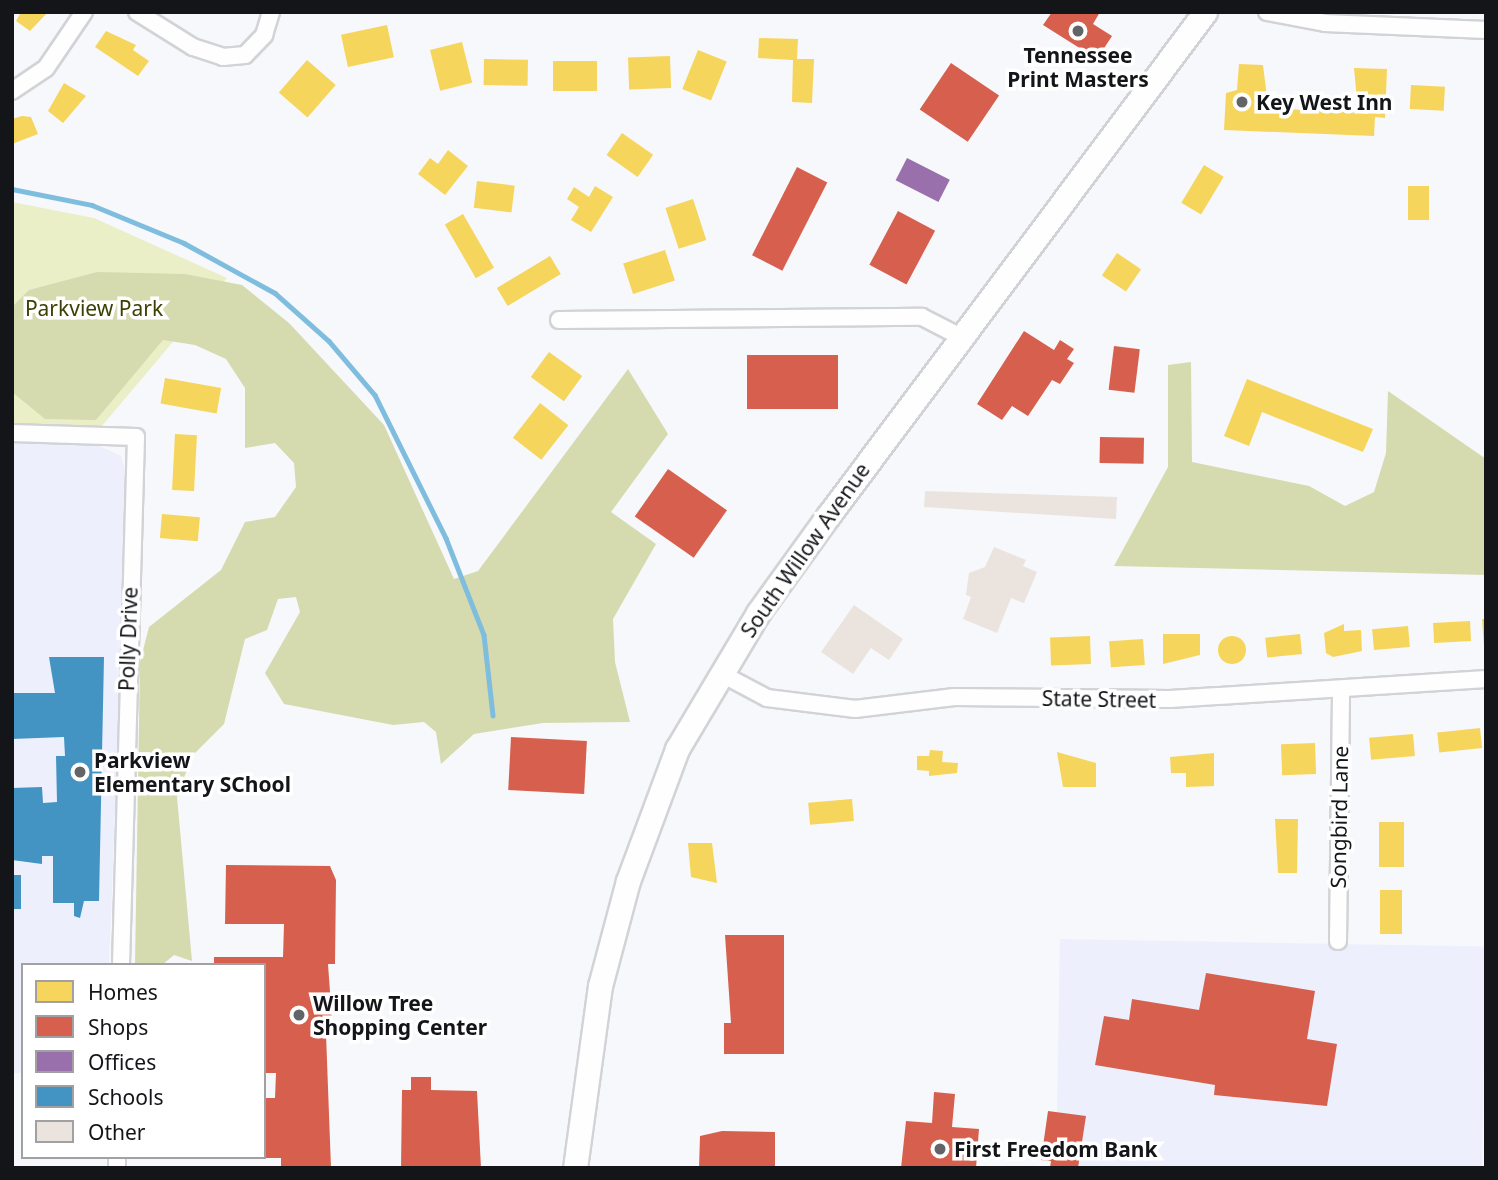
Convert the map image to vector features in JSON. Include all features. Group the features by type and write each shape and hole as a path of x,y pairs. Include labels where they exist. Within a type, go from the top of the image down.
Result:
{"main road":[{"name":"South Willow Avenue","path":"575,1168 588,1051 628,881 677,749 720,673 961,337 1205,12"}],"street":[{"path":"12,91 46,68 84,12"},
{"path":"137,12 193,47 223,57 246,55 264,35 271,12"},
{"path":"1267,12 1325,23 1486,30"},
{"path":"559,320 922,317 961,337"},
{"name":"Polly Drive","path":"12,433 136,437 121,963"},
{"name":"State Street","path":"720,673 767,698 855,709 954,697 1084,701 1341,692 1486,679"},
{"name":"Songbird Lane","path":"1338,941 1341,692"}],"shaded area":[{"path":"12,443 100,446 121,456 128,479 109,963 21,963 21,1073 12,1073"},
{"path":"1060,939 1486,946 1482,1168 1056,1168"}],"green space":[{"name":"Parkview Park","path":"12,202 94,218 227,278 101,427 12,425"},
{"path":"97,272 185,274 242,285 289,323 384,425 454,579 478,571 628,369 668,434 611,512 656,544 613,619 615,662 630,722 543,723 474,734 441,764 436,732 424,722 393,725 284,704 265,673 300,612 296,597 278,599 267,630 245,639 224,724 192,756 177,797 192,961 174,955 164,963 135,963 140,662 149,627 221,570 245,522 275,517 296,487 294,463 275,443 245,448 245,388 226,359 195,345 163,340 96,420 45,419 12,392 12,307 29,290"},
{"path":"1191,362 1192,462 1309,486 1345,506 1374,492 1386,453 1388,391 1486,459 1486,575 1114,566 1168,467 1168,365"}],"building: Homes":[{"path":"21,12 48,12 30,31 16,21"},
{"path":"387,25 394,57 348,67 341,35"},
{"path":"106,31 136,45 133,50 149,61 138,76 95,47"},
{"path":"759,38 798,39 797,59 814,59 812,103 792,102 793,60 758,58"},
{"path":"462,42 472,83 440,91 430,50"},
{"path":"698,50 727,62 711,101 682,89"},
{"path":"670,56 671,88 629,89 628,57"},
{"path":"484,59 528,60 528,86 484,85"},
{"path":"307,60 336,85 307,117 279,92"},
{"path":"553,61 597,61 597,91 553,91"},
{"name":"Key West Inn","path":"1239,64 1263,65 1267,97 1259,96 1259,108 1358,112 1354,68 1387,69 1385,118 1375,117 1374,136 1224,130 1226,93 1237,90"},
{"path":"64,83 86,96 63,123 48,111"},
{"path":"1411,85 1445,87 1444,111 1410,109"},
{"path":"31,117 38,134 12,144 12,119"},
{"path":"622,133 653,155 638,177 607,155"},
{"path":"448,150 468,166 445,195 418,174 430,158 438,164"},
{"path":"1204,165 1224,177 1201,215 1181,203"},
{"path":"477,181 515,186 511,212 474,208"},
{"path":"595,186 613,197 591,232 571,220 579,207 567,199 574,187 589,197"},
{"path":"1408,186 1429,186 1429,220 1408,220"},
{"path":"693,199 706,240 679,249 665,208"},
{"path":"463,214 494,268 476,278 445,224"},
{"path":"665,250 675,280 633,294 623,264"},
{"path":"1117,253 1141,269 1126,292 1102,275"},
{"path":"550,256 561,274 508,306 497,288"},
{"path":"549,352 582,376 564,401 531,377"},
{"path":"165,378 221,388 217,414 160,404"},
{"path":"1247,379 1373,429 1363,452 1262,412 1249,446 1224,436"},
{"path":"540,403 568,425 541,460 513,438"},
{"path":"175,434 197,435 194,491 172,490"},
{"path":"162,514 200,517 198,541 160,538"},
{"path":"1482,619 1486,619 1486,646 1484,646"},
{"path":"1470,621 1471,641 1434,643 1433,623"},
{"path":"1344,624 1344,631 1361,630 1362,651 1333,657 1326,653 1324,633"},
{"path":"1408,626 1410,647 1374,650 1372,629"},
{"path":"1163,634 1200,634 1200,655 1163,664"},
{"path":"1300,634 1302,654 1267,658 1265,638"},
{"path":"1090,636 1091,664 1051,665 1050,637"},
{"path":"1232,636 1242,640 1246,650 1242,660 1232,664 1222,660 1218,650 1222,640"},
{"path":"1143,639 1145,665 1111,667 1109,641"},
{"path":"1480,728 1482,748 1439,752 1437,732"},
{"path":"1413,734 1415,756 1371,760 1369,738"},
{"path":"1315,743 1316,774 1282,775 1281,744"},
{"path":"930,750 943,751 942,762 958,763 957,773 929,776 929,771 917,770 917,756 929,756"},
{"path":"1057,752 1096,763 1096,787 1063,787"},
{"path":"1214,753 1214,786 1186,787 1186,773 1171,773 1170,757"},
{"path":"852,799 854,821 810,825 808,803"},
{"path":"1275,819 1298,819 1297,873 1278,873"},
{"path":"1379,822 1404,822 1404,867 1379,867"},
{"path":"688,843 712,843 717,883 691,877"},
{"path":"1380,890 1402,890 1402,934 1380,934"}],"building: Shops":[{"name":"Tennessee Print Masters","path":"1052,12 1100,12 1093,24 1112,36 1097,59 1043,25"},
{"path":"951,63 999,95 968,142 920,109"},
{"path":"797,167 827,182 782,271 752,255"},
{"path":"898,211 935,231 906,285 869,265"},
{"path":"1024,331 1054,350 1060,340 1074,349 1067,359 1074,363 1060,384 1052,380 1028,416 1012,406 1002,420 977,404"},
{"path":"1114,346 1140,349 1134,393 1109,390"},
{"path":"747,355 838,355 838,409 747,409"},
{"path":"1100,437 1144,438 1144,464 1100,463"},
{"path":"668,469 727,510 694,558 635,517"},
{"path":"511,737 587,741 584,794 508,790"},
{"name":"Willow Tree Shopping Center","path":"226,865 330,866 336,880 335,964 328,964 333,1034 326,1034 331,1168 281,1168 281,1158 266,1158 266,1098 275,1098 276,1073 266,1073 266,963 214,963 214,957 283,957 284,924 225,924"},
{"path":"725,935 784,935 784,1054 724,1054 724,1023 731,1023"},
{"path":"1206,973 1315,991 1307,1039 1337,1044 1327,1106 1214,1095 1215,1085 1095,1065 1104,1016 1129,1020 1132,999 1199,1010"},
{"path":"411,1077 431,1077 431,1090 477,1091 481,1168 401,1168 402,1090 411,1090"},
{"name":"First Freedom Bank","path":"934,1092 955,1094 952,1127 979,1129 976,1168 901,1168 906,1121 932,1123"},
{"path":"1048,1111 1086,1116 1078,1168 1050,1168 1051,1161 1041,1160"},
{"path":"722,1131 775,1132 775,1167 699,1168 700,1136"}],"building: Offices":[{"path":"907,158 950,180 938,202 896,180"}],"building: Schools":[{"name":"Parkview Elementary SChool","path":"49,657 104,657 99,901 84,901 80,918 74,916 74,903 53,903 53,856 42,856 42,864 12,860 12,788 42,787 43,803 57,802 56,756 65,756 64,737 12,739 12,693 55,693"},
{"path":"12,875 21,875 21,909 12,909"}],"building: Other":[{"path":"925,491 1117,497 1116,519 924,507"},
{"path":"994,547 1026,560 1023,566 1037,572 1024,603 1011,598 997,633 963,619 971,597 966,595 969,573 985,567"},
{"path":"854,605 903,639 889,660 871,648 853,674 821,652"}],"waterway":[{"path":"12,189 92,205 184,243 275,293 329,341 375,395 446,538 484,635 493,715"}],"place":[{"name":"Tennessee Print Masters","path":"1078,31"},
{"name":"Key West Inn","path":"1242,102"},
{"name":"Parkview Elementary SChool","path":"80,772"},
{"name":"Willow Tree Shopping Center","path":"299,1015"},
{"name":"First Freedom Bank","path":"940,1149"}]}
